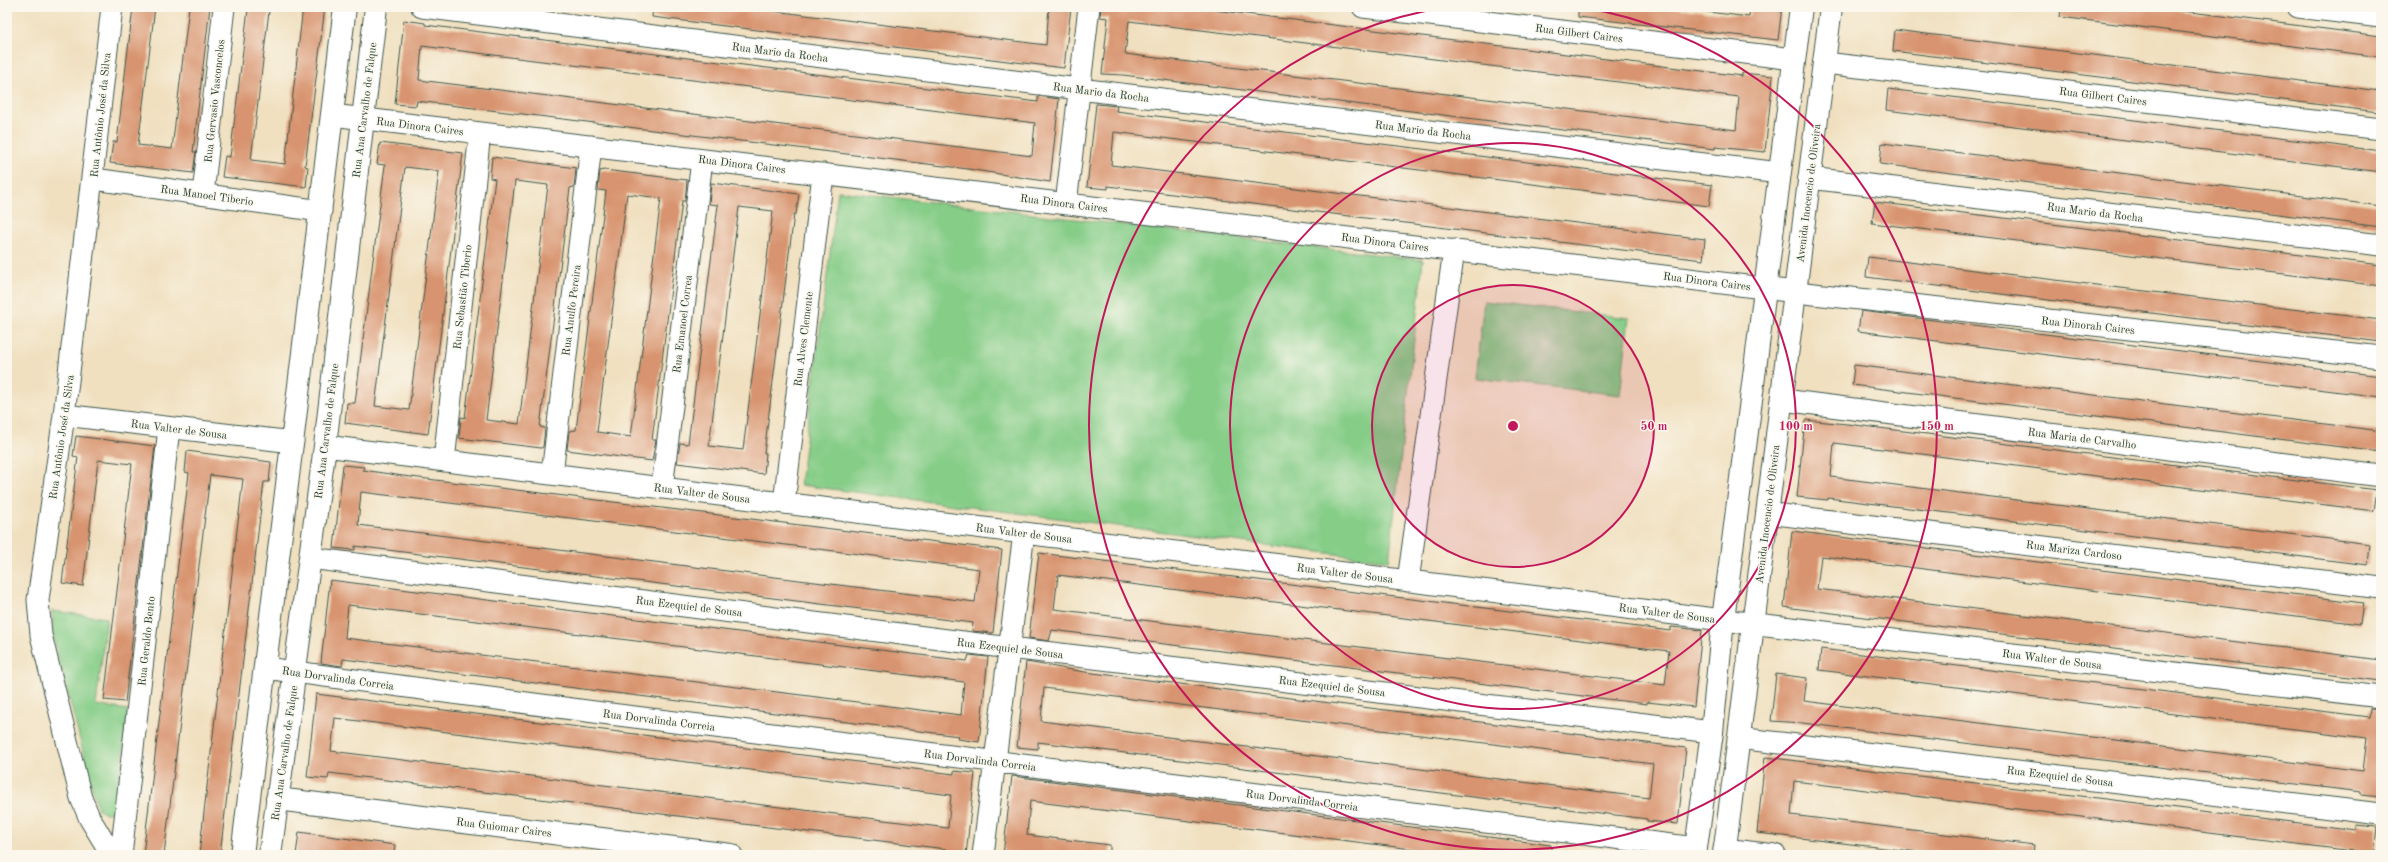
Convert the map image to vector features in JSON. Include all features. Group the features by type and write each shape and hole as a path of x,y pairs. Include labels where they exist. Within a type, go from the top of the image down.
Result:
{"street":[{"name":"Rua Antônio José da Silva","path":"112,7 94,179 64,415 38,600 41,635 84,808 112,855"},
{"name":"Rua Gervasio Vasconcelos","path":"203,194 224,7"},
{"path":"242,855 293,442 344,7"},
{"name":"Rua Ana Carvalho de Falque","path":"270,855 325,446 376,7"},
{"name":"Rua Mario da Rocha","path":"422,7 1079,89 1780,173"},
{"path":"1066,204 1089,7"},
{"name":"Rua Gilbert Caires","path":"1363,7 1794,59"},
{"path":"1696,852 1712,732 1723,620 1801,7"},
{"name":"Avenida Inocencio de Oliveira","path":"1724,852 1831,7"},
{"path":"2298,7 2381,17"},
{"name":"Rua Gilbert Caires","path":"1825,63 2381,128"},
{"name":"Rua Dinora Caires","path":"332,115 1796,292"},
{"name":"Rua Sebastião Tiberio","path":"444,461 480,133"},
{"name":"Rua Anulfo Pereira","path":"552,474 591,146"},
{"name":"Rua Emanoel Correa","path":"662,488 702,160"},
{"name":"Rua Alves Clemente","path":"784,503 822,174"},
{"name":"Rua Mario da Rocha","path":"1810,178 2381,245"},
{"name":"Rua Manoel Tiberio","path":"94,179 320,211"},
{"path":"1408,581 1454,250"},
{"name":"Rua Dinorah Caires","path":"1796,292 2381,357"},
{"name":"Rua Maria de Carvalho","path":"1782,400 2381,476"},
{"name":"Rua Valter de Sousa","path":"64,415 293,442"},
{"name":"Rua Geraldo Bento","path":"121,855 169,428"},
{"name":"Rua Valter de Sousa","path":"325,446 1723,620"},
{"name":"Rua Mariza Cardoso","path":"1767,513 2381,588"},
{"path":"984,855 1024,533"},
{"name":"Rua Ezequiel de Sousa","path":"310,558 1010,648 1712,732"},
{"name":"Rua Walter de Sousa","path":"1723,620 2381,697"},
{"name":"Rua Dorvalinda Correia","path":"265,668 1696,852"},
{"name":"Rua Ezequiel de Sousa","path":"1738,738 2381,814"},
{"name":"Rua Guiomar Caires","path":"278,799 731,855"},
{"path":"1724,852 1775,855"}],"green space":[{"path":"838,191 1423,260 1389,561 800,485"},
{"path":"1484,301 1629,318 1620,395 1475,378"},
{"path":"52,611 107,618 96,705 128,710 116,809 109,813 104,813 98,809 56,648 53,633"}],"building":[{"path":"133,7 155,7 138,145 172,149 189,7 210,7 193,152 196,152 193,173 110,163 113,142 117,142"},
{"path":"303,7 325,7 305,166 308,167 306,187 222,177 225,156 230,157 248,9 269,11 251,160 285,164"},
{"path":"653,7 741,7 1046,45 1049,7 1071,7 1064,68 652,17"},
{"path":"1101,7 1190,7 1742,76 1742,73 1773,76 1765,152 1715,147 1715,149 1123,75 1102,74 1108,18 1100,17","holes":["1129,21 1739,97 1736,130 1125,54"]},
{"path":"1578,7 1667,7 1749,17 1750,7 1782,7 1778,40 1578,17"},
{"path":"2061,7 2151,7 2381,36 2381,57 2060,17"},
{"path":"404,20 425,23 425,25 1038,102 1038,96 1059,99 1050,182 968,169 417,101 416,106 395,104","holes":["422,46 1035,123 1032,156 419,80"]},
{"path":"1895,30 2380,91 2378,112 1893,51"},
{"path":"1888,89 2381,151 2381,172 1886,110"},
{"path":"1096,104 1117,106 1116,111 1712,185 1709,206 1114,132 1111,165 1705,239 1703,260 1108,186 1108,189 1087,187"},
{"path":"380,143 463,153 428,434 345,423 347,403 355,403 385,165 377,164","holes":["405,167 439,171 409,410 375,406"]},
{"path":"1882,143 2381,206 2381,227 1880,164"},
{"path":"492,157 576,168 574,187 570,188 540,427 545,428 543,447 541,448 459,438 461,417 465,418 495,179 490,178","holes":["515,181 548,185 519,424 486,420"]},
{"path":"604,170 687,180 685,201 682,201 652,440 656,440 652,461 567,450 569,431 576,430 606,191 598,190 600,171","holes":["627,194 661,198 631,437 597,432"]},
{"path":"711,183 799,194 796,214 794,214 764,453 766,453 764,474 677,463 680,443 688,444 718,205 709,204","holes":["739,207 773,211 743,450 709,446"]},
{"path":"1875,202 2381,265 2381,286 1872,223"},
{"path":"1868,257 2381,320 2381,342 1866,277"},
{"path":"1861,311 2381,376 2381,397 1858,331"},
{"path":"1854,365 2381,431 2381,452 1852,385"},
{"path":"1805,420 2377,490 2374,511 1834,443 1831,477 2370,544 2368,565 1828,498 1828,500 1797,497"},
{"path":"76,436 155,446 125,702 104,700 132,464 98,460 83,586 62,583 78,457 73,456"},
{"path":"187,451 271,462 269,482 264,482 220,855 199,855 243,479 210,475 164,855 143,855 189,473 185,472"},
{"path":"343,465 364,467 363,470 403,476 1002,550 993,633 972,631 973,623 355,546 355,550 334,548","holes":["361,492 979,569 975,602 358,525"]},
{"path":"1792,531 2363,603 2360,624 1821,556 1817,589 2381,660 2381,681 1784,607"},
{"path":"1039,553 1671,631 1671,627 1702,630 1694,707 1647,702 1647,704 1052,630 1049,641 1029,638","holes":["1058,575 1669,651 1665,685 1054,609"]},
{"path":"330,580 967,661 969,655 988,657 979,742 958,739 959,736 343,659 342,666 321,663","holes":["348,605 964,682 961,715 345,638"]},
{"path":"1821,649 2369,717 2370,708 2381,709 2381,797 2361,795 2361,792 1802,723 1771,721 1776,674 1807,678 1804,701 2363,771 2367,738 1819,670"},
{"path":"1026,662 1085,672 1686,748 1678,824 1038,742 1038,749 1017,747","holes":["1044,688 1653,764 1649,798 1041,721"]},
{"path":"316,694 954,774 954,771 975,773 966,855 945,854 946,849 329,773 328,779 307,777","holes":["335,718 951,795 948,828 331,751"]},
{"path":"1765,757 2356,830 2356,825 2377,827 2374,855 2353,855 2353,851 1794,781 1791,815 2034,845 2033,855 1944,855 1757,833"},
{"path":"1012,776 1551,845 1551,855 1460,855 1030,801 1027,835 1110,845 1110,855 1003,855"},
{"path":"299,832 395,845 394,855 296,855"}]}
